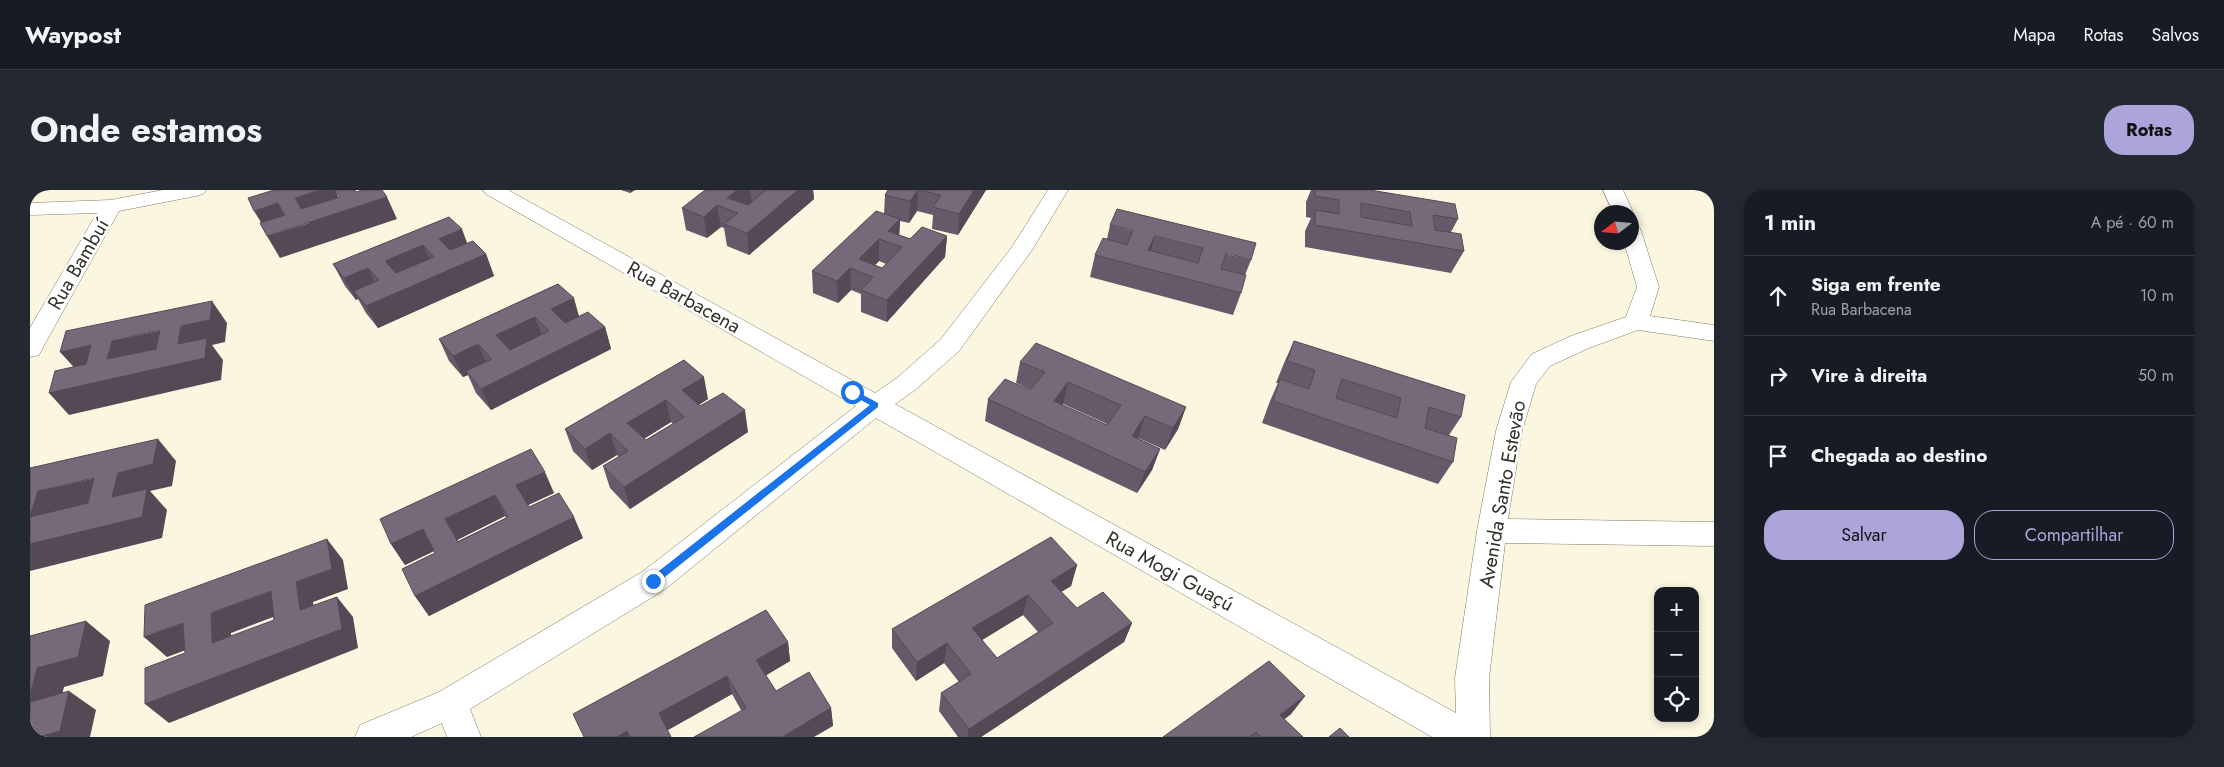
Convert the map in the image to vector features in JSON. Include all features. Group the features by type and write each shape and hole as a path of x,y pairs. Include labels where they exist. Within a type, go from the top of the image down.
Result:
{"street":[{"path":"30,209 111,206 196,190"},
{"name":"Rua Barbacena","path":"493,190 875,405"},
{"path":"372,737 451,703 653,581 875,405 906,384 950,345 1021,250 1058,190"},
{"path":"1613,190 1620,205"},
{"name":"Rua Bambuí","path":"30,349 111,206"},
{"path":"1637,250 1648,287 1636,322 1714,333"},
{"name":"Avenida Santo Estevão","path":"1473,737 1472,678 1492,531 1509,432 1524,382 1541,360 1580,342 1636,322"},
{"name":"Rua Mogi Guaçú","path":"875,405 1465,737"},
{"path":"1492,531 1714,534"},
{"path":"451,703 464,737"}],"building":[{"path":"274,190 320,190 295,198 301,209 340,197 335,190 355,190 356,192 362,190 382,190 387,197 267,236 260,223 285,215 278,203 254,211 248,198"},
{"path":"705,190 737,190 727,198 748,205 766,190 798,190 747,233 724,224 738,213 717,205 704,217 682,208"},
{"path":"888,190 918,190 910,201 885,195"},
{"path":"919,190 974,190 959,214 933,207 941,195"},
{"path":"1315,190 1370,190 1455,204 1458,219 1433,215 1435,230 1461,234 1464,251 1315,225 1315,210 1339,214 1339,200 1315,196","holes":["1361,203 1410,212 1412,226 1361,217"]},
{"path":"1117,209 1256,243 1251,260 1226,253 1221,269 1246,275 1241,293 1095,255 1103,238 1127,245 1133,230 1110,225","holes":["1155,236 1203,248 1198,263 1148,250"]},
{"path":"876,211 900,219 888,231 910,239 922,227 947,236 887,300 861,290 873,277 850,268 837,281 812,271","holes":["879,239 902,247 882,268 859,259"]},
{"path":"449,217 462,229 439,239 450,250 473,241 486,254 366,306 354,291 379,280 368,268 344,278 333,264","holes":["423,245 434,257 396,273 385,261"]},
{"path":"558,284 574,298 551,309 565,323 588,312 605,327 481,389 466,371 492,359 478,344 453,356 439,339","holes":["535,317 549,331 510,350 496,335"]},
{"path":"212,301 210,320 181,326 178,344 207,338 205,358 49,393 55,371 86,364 91,345 60,352 66,331","holes":["160,330 156,349 107,359 112,341"]},
{"path":"1294,341 1465,395 1461,417 1429,407 1425,428 1457,438 1453,462 1273,401 1280,379 1309,389 1315,370 1287,361","holes":["1342,379 1401,398 1397,418 1336,398"]},
{"path":"1036,343 1186,407 1173,428 1145,416 1132,436 1160,449 1145,472 988,399 1005,379 1030,390 1045,372 1020,362","holes":["1068,382 1121,405 1107,425 1054,401"]},
{"path":"684,360 704,377 682,390 700,406 723,393 745,410 624,487 603,466 628,451 610,433 585,449 565,429","holes":["666,400 684,417 646,440 627,423"]},
{"path":"158,439 153,464 118,473 112,497 147,489 142,517 30,544 30,517 30,468","holes":["94,478 88,503 30,517 38,491"]},
{"path":"531,449 545,472 516,485 529,507 559,493 574,517 415,596 402,569 435,553 423,529 391,544 380,519","holes":["495,495 508,517 458,542 445,519"]},
{"path":"1051,537 1077,565 1051,581 1077,608 1103,592 1132,623 969,729 941,693 971,674 947,643 917,662 892,629","holes":["1028,595 1053,623 997,658 972,628"]},
{"path":"327,539 332,569 296,582 300,610 337,597 342,629 145,704 145,668 185,653 183,623 144,637 145,605","holes":["271,591 274,620 212,643 211,613"]},
{"path":"766,610 788,642 756,660 776,691 809,672 831,708 782,737 694,737 746,708 727,676 659,713 671,737 630,737 627,731 617,737 584,737 573,714"},
{"path":"86,621 78,657 37,668 30,695 30,636"},
{"path":"1269,661 1305,696 1280,715 1303,737 1261,737 1256,732 1249,737 1163,737"},
{"path":"69,691 60,731 39,737 30,737 30,702"},
{"path":"1340,728 1349,737 1329,737"}],"route":[{"path":"653,581 875,405 852,392"}]}
